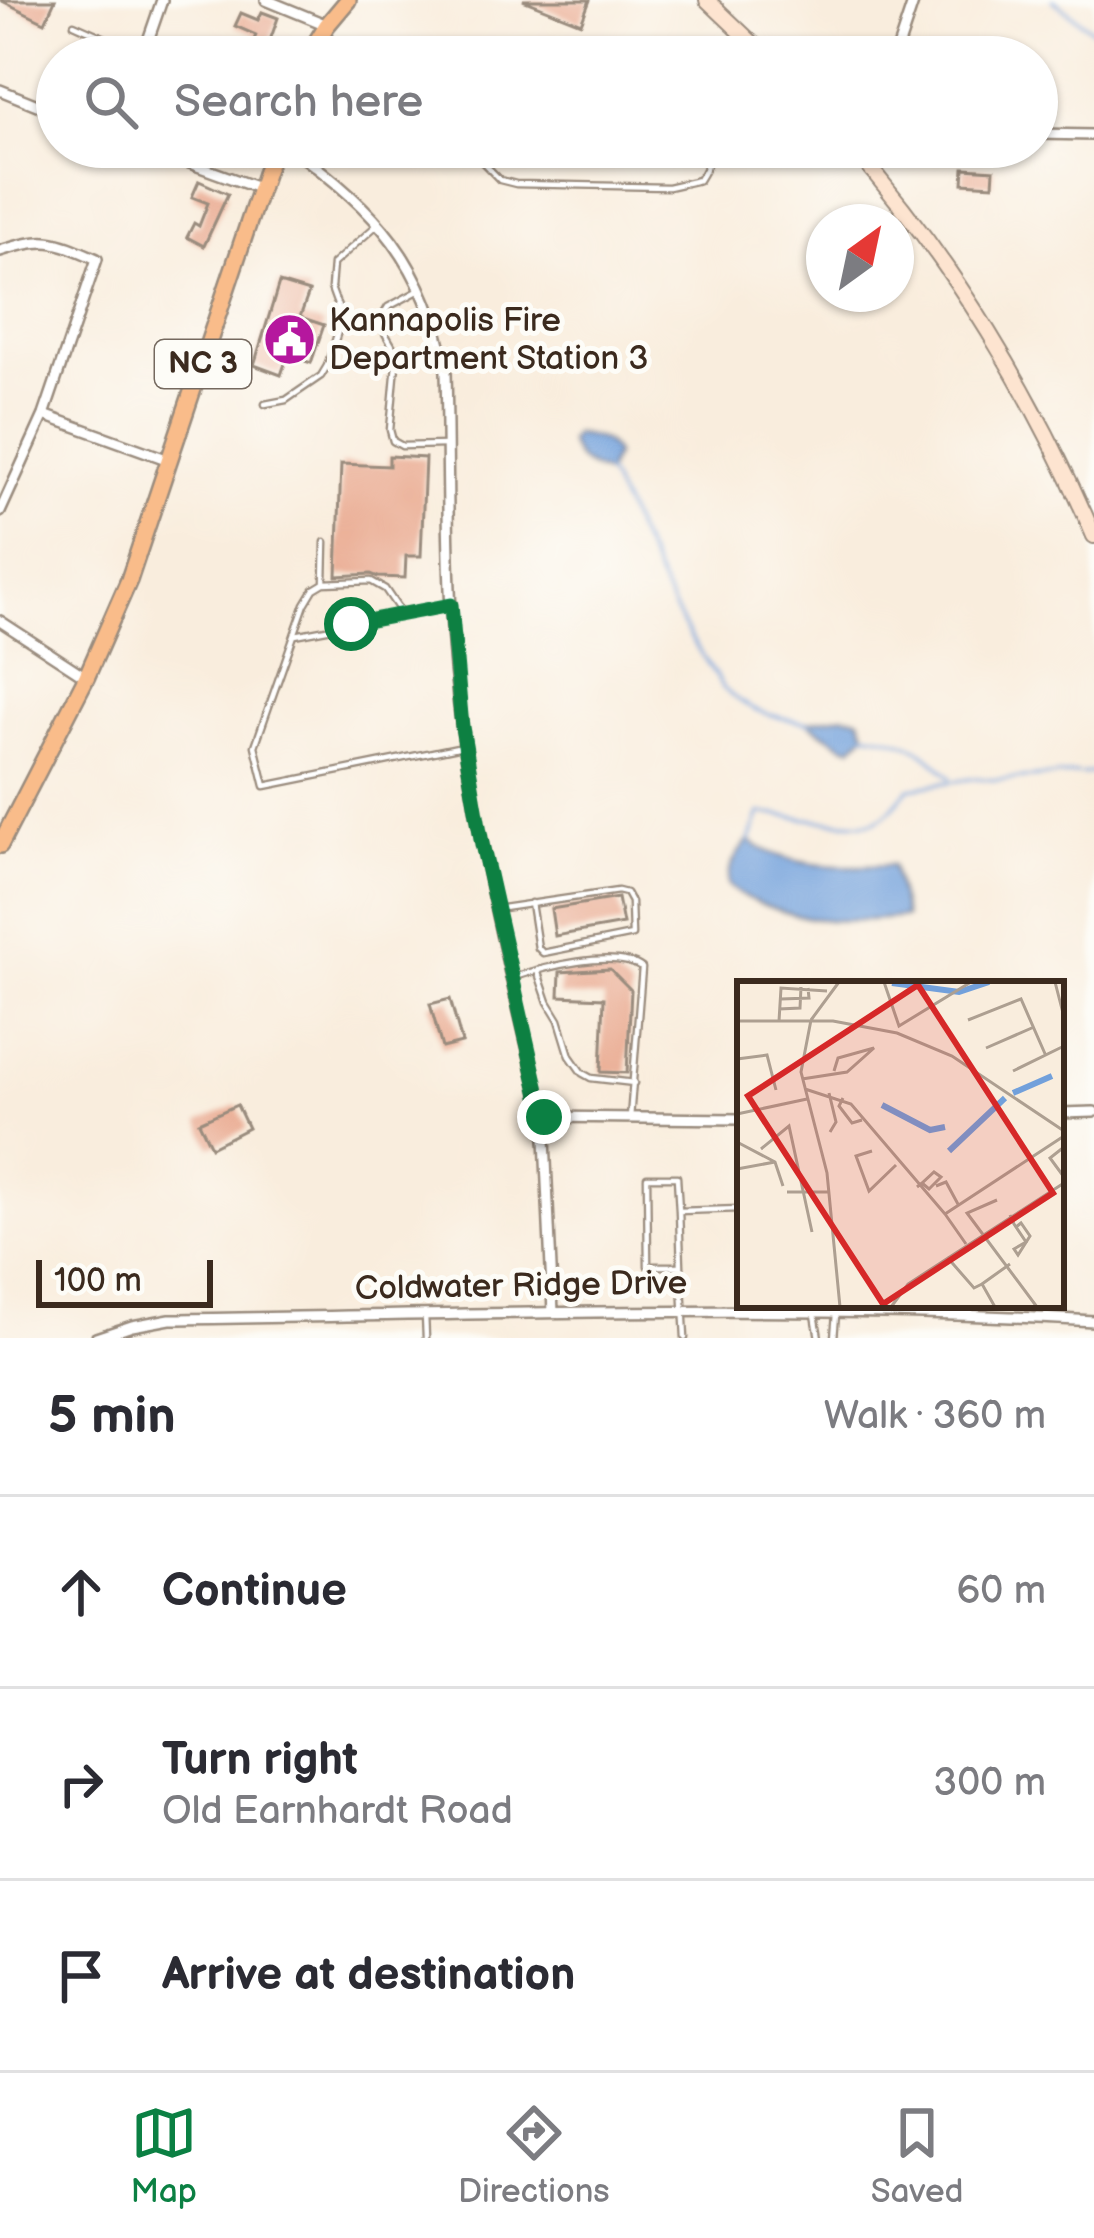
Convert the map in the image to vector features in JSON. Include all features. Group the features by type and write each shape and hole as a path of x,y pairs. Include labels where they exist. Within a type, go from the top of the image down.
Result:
{"main road":[{"path":"320,36 348,0"},
{"path":"707,0 745,36"},
{"name":"NC 3","path":"0,845 86,677 129,580 268,168"},
{"path":"869,168 929,244 987,332 1094,536"}],"street":[{"path":"152,36 162,0"},
{"path":"266,0 327,25"},
{"path":"902,36 914,0"},
{"path":"0,91 36,105"},
{"path":"1058,134 1094,135"},
{"path":"203,168 261,189"},
{"path":"316,168 396,243 423,289 446,370 451,605 465,746 496,909 544,1117 553,1312"},
{"path":"0,251 33,240 58,242 97,259 44,415 0,512"},
{"path":"44,415 170,461"},
{"path":"0,621 86,677"},
{"path":"1064,1113 1094,1112"},
{"path":"544,1117 737,1119"},
{"name":"Coldwater Ridge Drive","path":"96,1338 170,1319 683,1309 1094,1321"}],"lane":[{"path":"74,24 101,36"},
{"path":"488,168 500,180 516,184 668,188 699,180 707,168"},
{"path":"265,404 286,400 321,376 340,325 331,288 332,264 379,224"},
{"path":"423,289 388,307 382,317 382,328 397,354 391,430 393,441 402,446 448,445"},
{"path":"324,583 325,542"},
{"path":"402,614 385,589 370,581 324,583 314,589 255,746 265,786 465,746"},
{"path":"295,635 451,605"},
{"path":"496,909 618,891 626,893 631,902 632,935 543,953 538,948 531,904"},
{"path":"511,978 574,962 629,961 642,968 630,1118"},
{"path":"537,970 570,1056 582,1073 634,1083"},
{"path":"681,1266 648,1265 647,1178 677,1177 685,1338"},
{"path":"679,1211 737,1209"},
{"path":"819,1338 826,1311"},
{"path":"826,1311 834,1338"},
{"path":"424,1315 426,1338"}],"water":[{"path":"574,435 608,445 615,455 606,474 576,456 569,442"},
{"path":"844,715 860,718 866,733 852,747 807,722"},
{"path":"749,841 800,862 892,865 905,917 814,919 748,898 728,885 734,861"}],"building":[{"path":"0,0 55,0 45,22"},
{"path":"523,0 590,0 581,23"},
{"path":"262,12 278,18 272,36 256,36 235,26 241,13 258,20"},
{"path":"964,168 994,170 993,185 963,183"},
{"path":"199,181 228,194 204,246 187,237 194,223 199,226 208,203 192,197"},
{"name":"Kannapolis Fire Department Station 3","path":"279,283 309,292 300,317 324,325 311,363 288,355 281,375 254,365"},
{"path":"389,456 425,458 421,556 406,556 405,578 337,576 341,464 389,466"},
{"path":"618,898 623,924 555,936 551,909"},
{"path":"610,969 631,990 627,1073 601,1072 604,998 559,996 560,972"},
{"path":"450,999 462,1043 442,1048 430,1004"},
{"path":"237,1105 248,1128 211,1147 199,1122"}],"waterway":[{"path":"1053,0 1094,31"},
{"path":"605,471 676,613 723,688 753,709 811,723"},
{"path":"862,733 911,745 951,778"},
{"path":"749,843 760,813 837,822 875,821 910,788 976,778 1094,773"}],"place":[{"name":"Kannapolis Fire Department Station 3","path":"290,340"}],"route":[{"path":"351,624 451,605 462,727 482,844 544,1117"}]}
